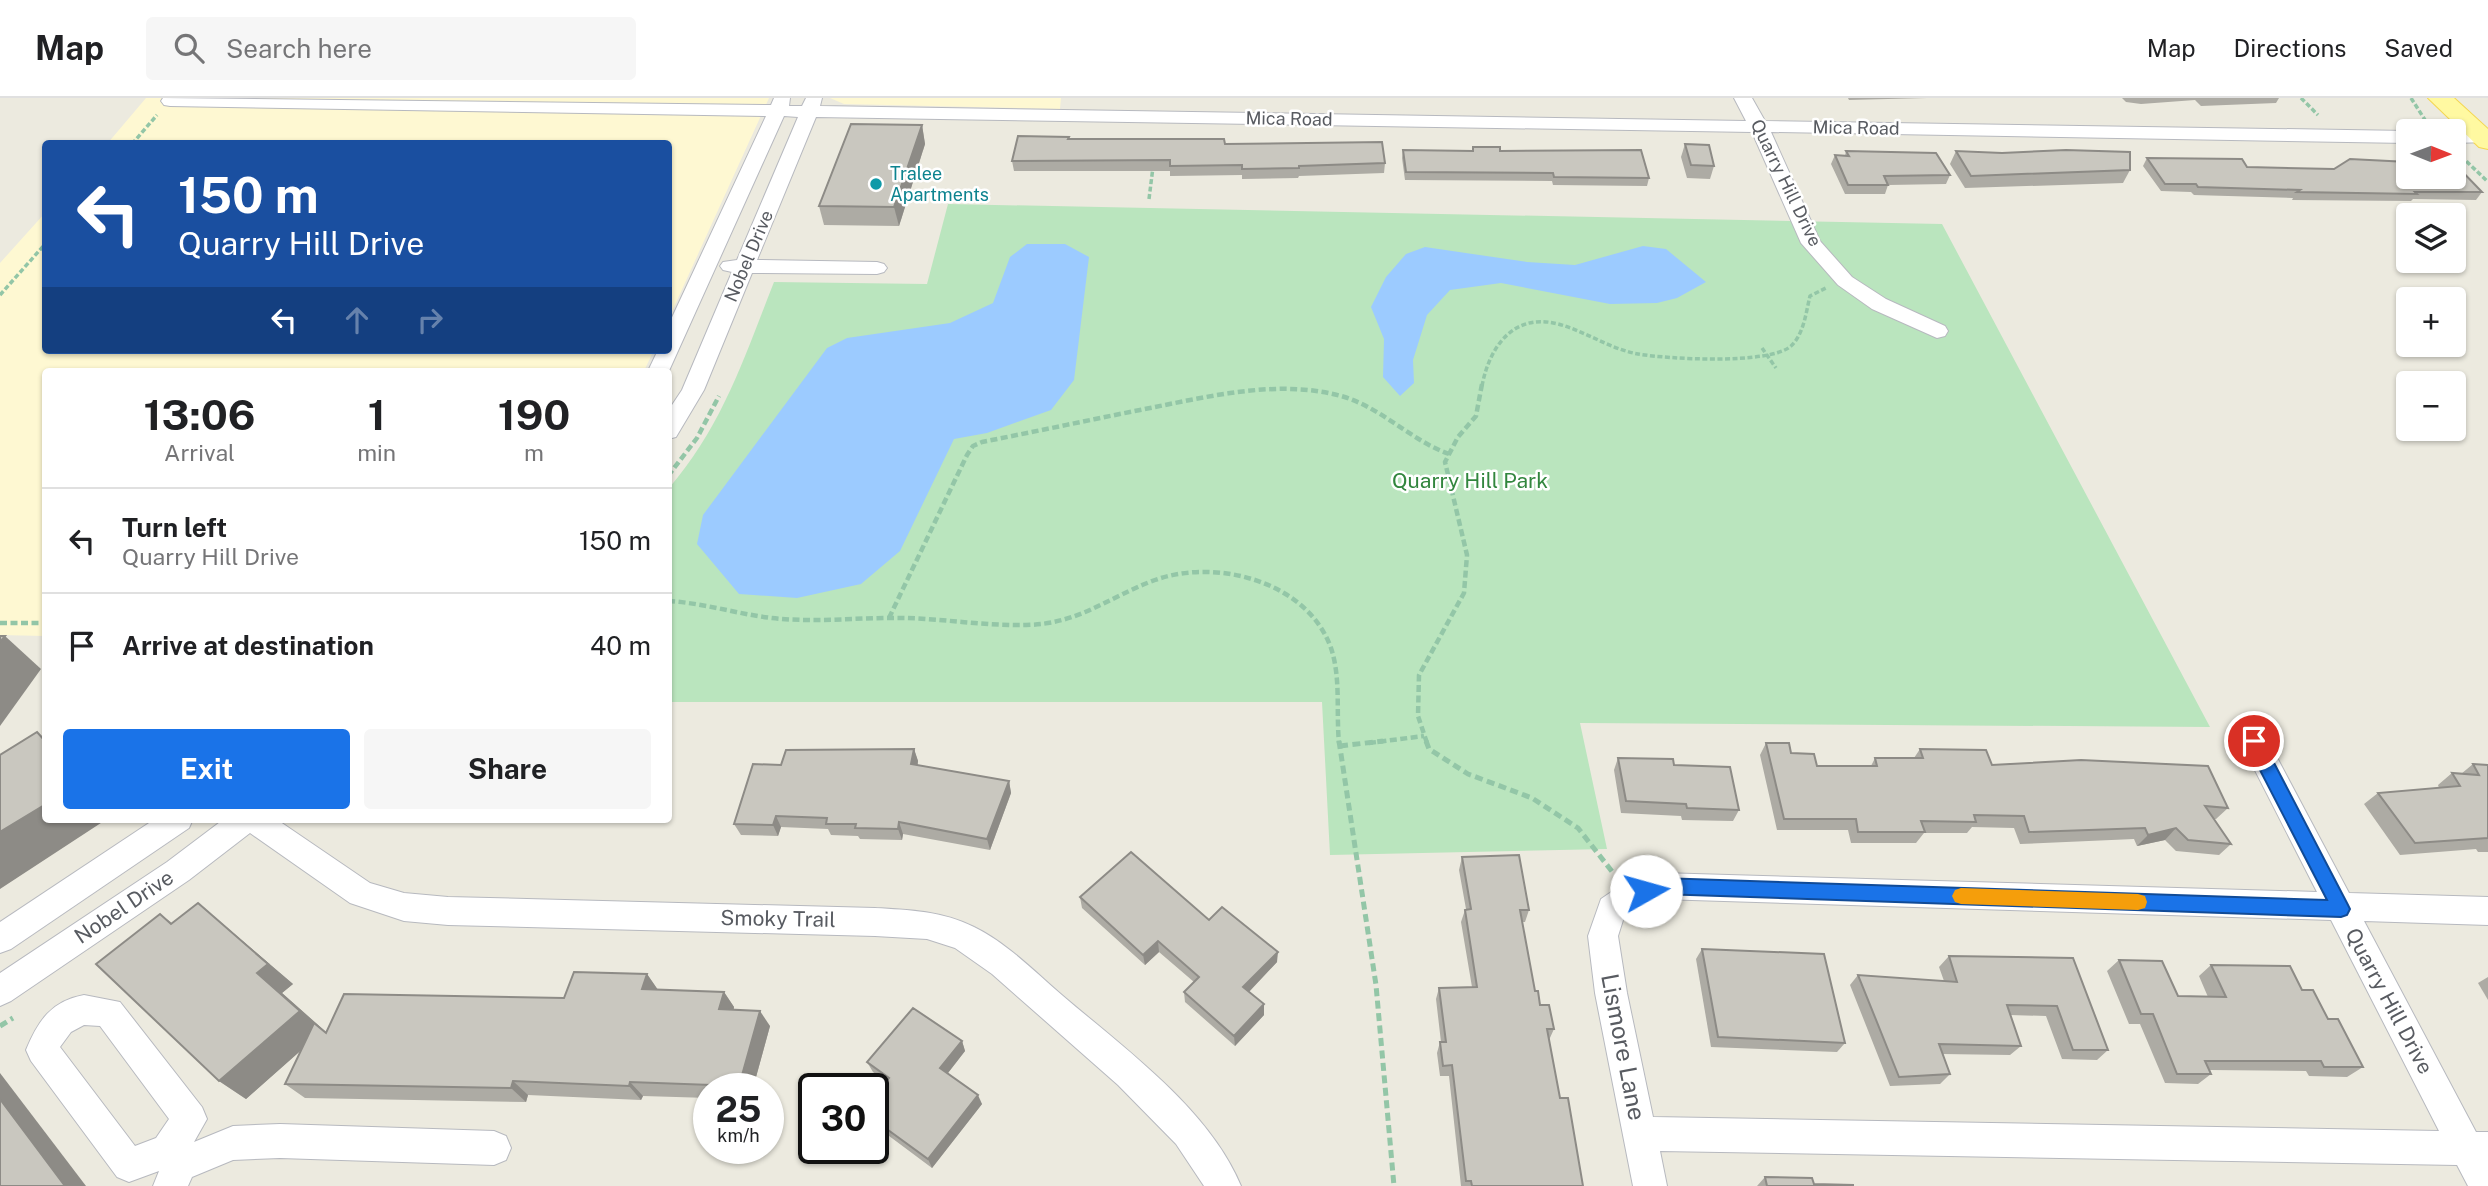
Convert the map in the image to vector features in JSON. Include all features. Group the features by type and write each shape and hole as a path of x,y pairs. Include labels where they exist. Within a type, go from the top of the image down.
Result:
{"main road":[{"path":"2440,98 2486,140"}],"street":[{"path":"1194,98 1194,118"},
{"name":"Quarry Hill Drive","path":"1743,98 1759,127 1811,243 1845,281 1879,304 1937,331"},
{"name":"Nobel Drive","path":"672,342 780,105"},
{"name":"Mica Road","path":"163,108 811,105 1194,118 2396,137"},
{"name":"Nobel Drive","path":"673,418 744,266 811,105"},
{"path":"2466,143 2486,140"},
{"path":"707,265 877,268"},
{"name":"Quarry Hill Drive","path":"2254,741 2341,909 2477,1149 2486,1186"},
{"name":"Nobel Drive","path":"0,939 173,823"},
{"name":"Nobel Drive","path":"0,991 178,871 241,823"},
{"name":"Smoky Trail","path":"259,823 360,894 404,907 448,911 875,922 927,925 964,937 1003,964 1130,1074 1188,1132 1224,1186"},
{"path":"1621,902 1660,886 2341,909 2488,911"},
{"name":"Lismore Lane","path":"1621,902 1603,936 1650,1186"},
{"path":"172,1167 190,1119 108,1013 92,1008 70,1012 52,1025 42,1050 129,1165 172,1167 233,1143 280,1141 494,1148"},
{"path":"1640,1134 2477,1149"}],"path":[{"path":"135,140 163,108"},
{"path":"2466,157 2488,182"},
{"path":"1149,199 1154,159"},
{"path":"0,295 42,248"},
{"path":"1621,902 1577,828 1532,798 1468,774 1429,749 1418,716 1419,675 1464,593 1467,555 1450,490 1446,462 1458,437 1476,416 1486,362 1506,333 1530,324 1556,323 1637,354 1731,359 1768,357 1791,346 1802,328 1810,296 1845,281"},
{"path":"1762,348 1776,368"},
{"path":"889,618 967,455 973,446 982,442 1208,397 1277,388 1340,395 1353,400 1420,443 1450,454"},
{"path":"672,601 708,604 740,613 784,619 889,618 1015,625 1058,622 1100,608 1139,586 1192,570 1223,572 1261,584 1298,603 1311,615 1325,635 1334,668 1340,746 1371,947 1394,1186"},
{"path":"0,623 42,623"},
{"path":"1340,746 1424,736"}],"shaded area":[{"path":"146,98 769,98 672,311 672,140 110,140"},
{"path":"830,98 1061,98 1060,109 844,104"},
{"path":"42,216 42,354 652,354 645,368 42,368 42,636 0,635 0,263"}],"green space":[{"name":"Quarry Hill Park","path":"948,204 1942,224 2210,727 1580,723 1607,849 1330,855 1322,702 672,702 672,484 688,465 718,416 774,282 927,284"}],"water":[{"path":"1027,244 1065,244 1089,257 1074,380 1051,410 987,433 954,439 900,551 861,584 797,598 739,594 697,544 703,515 827,348 847,338 950,323 993,303 1010,257"},
{"path":"1643,246 1666,249 1706,282 1677,298 1657,303 1610,304 1501,283 1450,290 1427,315 1413,360 1414,383 1400,396 1383,377 1384,339 1371,307 1386,277 1406,254 1425,247 1527,262 1575,265"}],"building":[{"name":"Tralee Apartments","path":"851,124 922,125 894,207 819,206"},
{"path":"1018,136 1069,137 1068,139 1224,139 1225,144 1382,142 1385,163 1242,169 1242,165 1170,166 1170,160 1012,161"},
{"path":"1685,144 1709,145 1714,166 1691,165"},
{"path":"1473,147 1500,147 1500,151 1641,150 1649,178 1554,177 1553,173 1406,172 1403,150 1473,151"},
{"path":"2066,150 2130,152 2130,170 1971,176 1956,151 2002,153"},
{"path":"1846,151 1936,153 1950,175 1884,176 1888,185 1848,185 1835,155 1849,156"},
{"path":"2147,158 2242,159 2247,167 2334,169 2350,159 2396,161 2396,189 2466,189 2466,175 2482,192 2297,192 2300,190 2165,184"},
{"path":"37,732 42,738 42,806 0,832 0,755"},
{"path":"1766,743 1789,743 1791,753 1814,754 1817,766 1877,766 1875,758 1923,758 1920,749 1986,750 1992,765 2081,760 2208,766 2228,808 2205,806 2231,844 2188,840 2176,828 2148,835 2145,828 2029,832 2024,816 1974,815 1976,822 1921,821 1925,832 1858,832 1856,819 1784,819"},
{"path":"914,749 911,764 1009,781 987,839 899,822 898,829 855,828 856,824 826,824 827,818 776,816 773,825 734,824 753,764 781,765 786,750"},
{"path":"1618,758 1673,759 1674,765 1730,767 1739,810 1687,808 1686,804 1626,801"},
{"path":"2473,764 2488,765 2488,838 2415,843 2378,793 2460,786 2452,773 2479,775"},
{"path":"1131,852 1209,920 1222,907 1278,952 1243,987 1264,1004 1234,1036 1184,992 1199,977 1158,941 1143,955 1080,897"},
{"path":"1519,855 1529,910 1520,910 1535,991 1538,991 1540,1005 1549,1005 1554,1029 1547,1029 1560,1098 1568,1098 1583,1186 1472,1186 1471,1181 1466,1181 1452,1065 1443,1066 1440,1042 1446,1042 1439,988 1477,987 1465,910 1471,909 1462,857"},
{"path":"198,903 268,964 257,973 300,1011 219,1081 96,964 160,914 171,924"},
{"path":"1702,949 1824,954 1845,1043 1718,1037"},
{"path":"1949,956 2073,958 2108,1050 2073,1050 2057,1006 2007,1005 2021,1046 1939,1044 1950,1074 1899,1077 1858,975 1957,982"},
{"path":"2119,960 2162,961 2178,996 2226,997 2211,965 2290,966 2302,990 2313,990 2328,1019 2338,1019 2363,1067 2324,1067 2321,1061 2205,1061 2211,1074 2177,1074 2153,1014 2141,1014"},
{"path":"574,972 647,974 642,989 724,992 719,1009 760,1011 743,1073 693,1073 693,1084 630,1082 629,1086 513,1081 511,1088 285,1084 314,1023 326,1033 344,994 564,998"},
{"path":"913,1008 962,1041 940,1068 978,1095 928,1159 889,1131 889,1073 882,1073 867,1062"},
{"path":"0,1099 65,1186 0,1186"},
{"path":"1765,1177 1812,1178 1814,1184 1853,1186 1767,1186"}],"slow traffic":[{"path":"1961,896 2138,902"}],"place":[{"name":"Tralee Apartments","path":"876,184"}],"route":[{"path":"1646,891 1660,886 2341,909 2254,741"}]}
